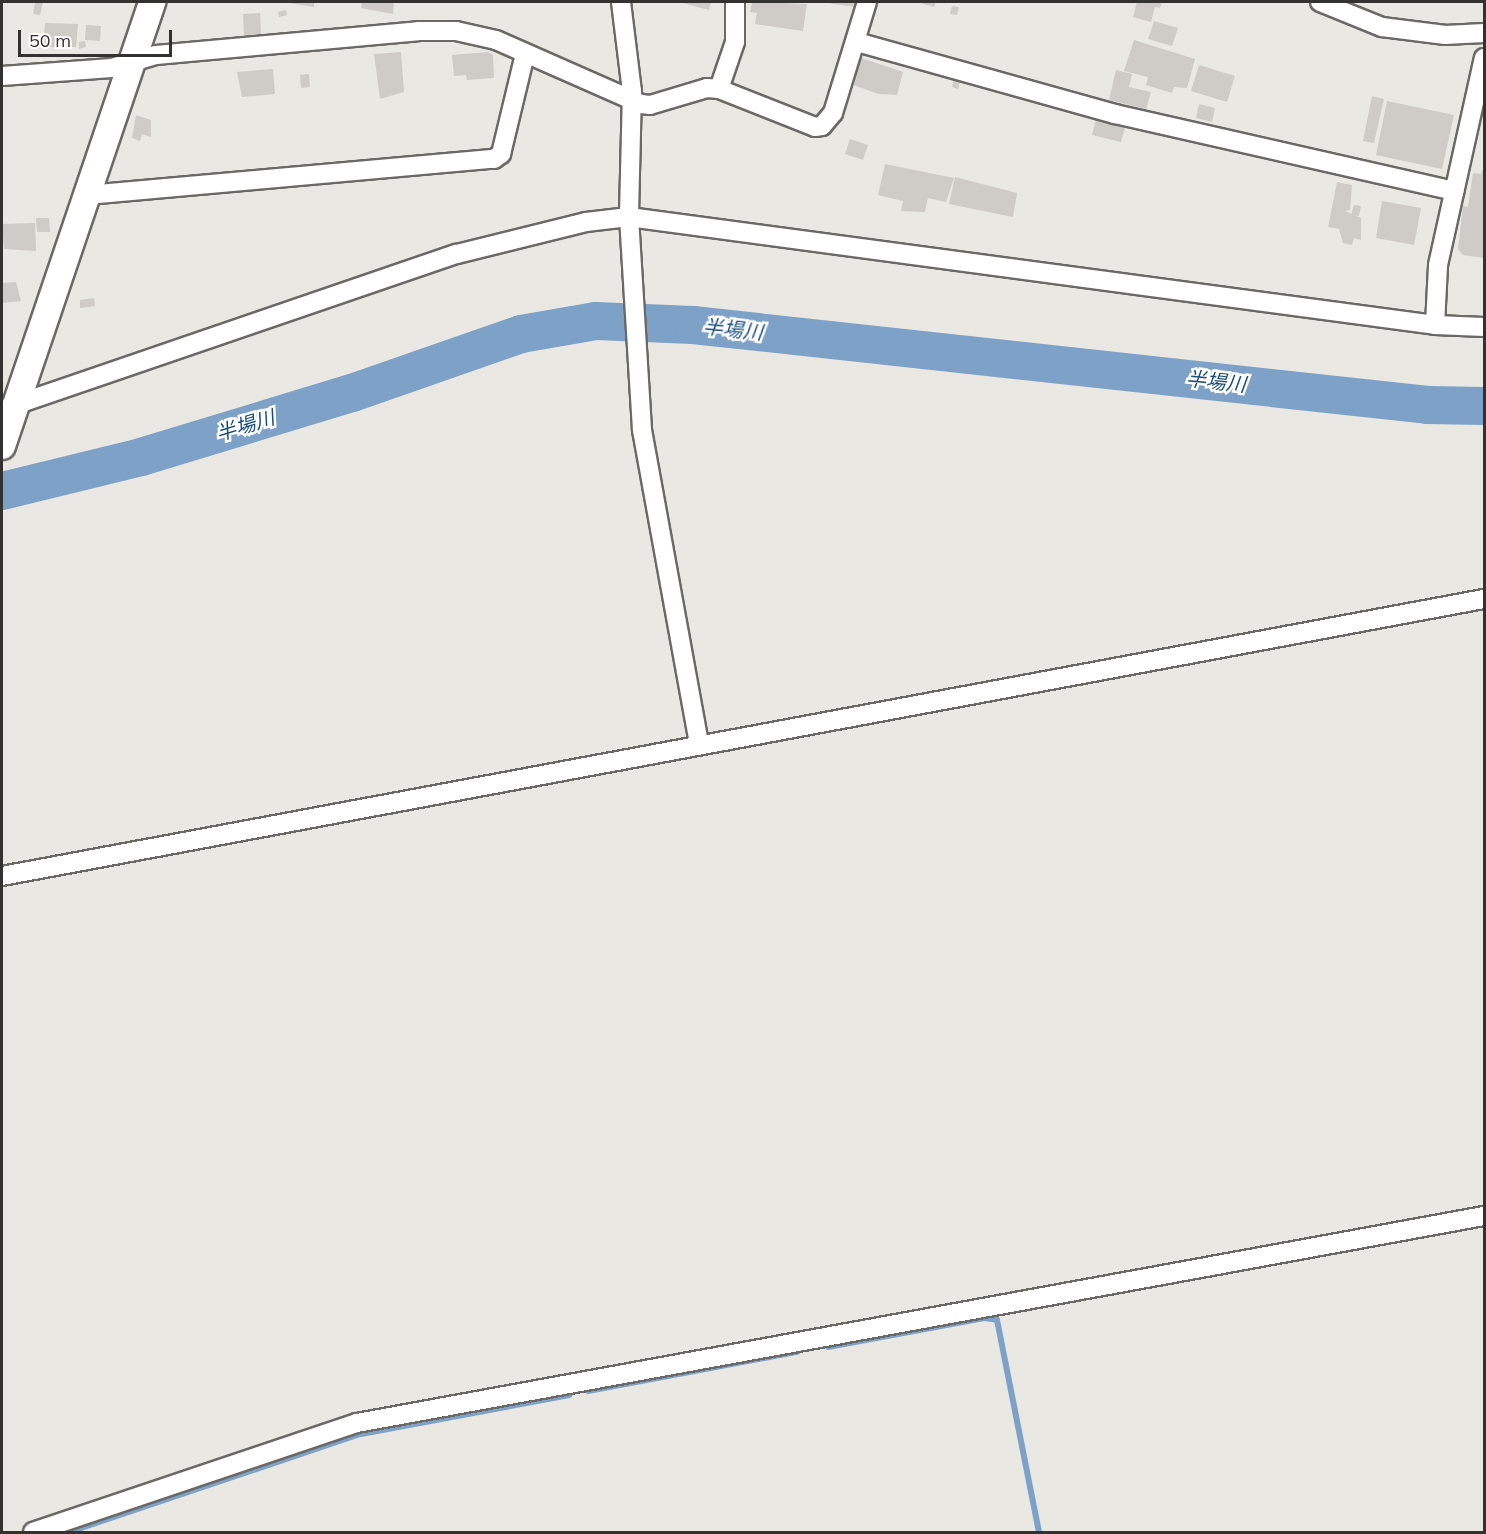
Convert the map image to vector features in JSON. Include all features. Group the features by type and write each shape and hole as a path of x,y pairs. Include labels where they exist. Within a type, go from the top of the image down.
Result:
{"street":[{"path":"2,446 9,411 87,195 152,2"},
{"path":"621,2 631,70 629,223 642,430 699,744"},
{"path":"719,89 735,42 735,2"},
{"path":"2,76 131,64 156,55 418,31 456,31 496,40 630,101 650,105 706,88 719,89 808,125 822,126 833,113 857,42 867,2"},
{"path":"1320,2 1382,27 1445,35 1485,33"},
{"path":"857,42 1115,114 1454,191"},
{"path":"87,195 494,159 501,154 525,54"},
{"path":"1435,325 1438,265 1485,57"},
{"path":"9,411 457,254 586,222 629,223 1435,325 1485,327"},
{"path":"2,876 1485,599"},
{"path":"33,1533 357,1423 1485,1216"}],"building":[{"path":"35,2 43,2 40,15 33,14"},
{"path":"283,2 314,2 314,7"},
{"path":"362,2 394,2 393,14 361,8"},
{"path":"679,2 711,2 709,10"},
{"path":"752,2 807,4 803,31 755,24 757,13 750,12"},
{"path":"822,2 855,2 854,7"},
{"path":"917,2 936,2 934,7"},
{"path":"1137,2 1162,2 1160,8 1155,7 1151,22 1133,17"},
{"path":"952,6 959,7 957,15 950,14"},
{"path":"286,10 287,15 279,17 278,12"},
{"path":"260,13 261,34 244,35 243,14"},
{"path":"1154,21 1178,28 1172,46 1148,39"},
{"path":"45,23 78,24 76,47 43,47"},
{"path":"86,25 101,26 100,41 85,40"},
{"path":"1134,40 1195,59 1187,88 1174,87 1172,93 1146,85 1148,77 1124,71"},
{"path":"85,41 86,47 79,49 79,42"},
{"path":"401,52 404,92 380,99 374,54"},
{"path":"488,52 493,55 494,78 467,80 466,75 454,76 452,55"},
{"path":"861,58 903,72 897,95 878,94 854,85"},
{"path":"1199,65 1235,76 1227,102 1191,91"},
{"path":"273,69 275,94 242,97 237,72"},
{"path":"1116,70 1132,74 1129,87 1151,92 1146,109 1109,100"},
{"path":"309,74 310,87 301,88 300,75"},
{"path":"954,79 960,81 958,89 952,87"},
{"path":"1372,96 1384,99 1374,143 1363,141"},
{"path":"1387,101 1454,115 1442,169 1376,155"},
{"path":"1199,104 1215,108 1212,122 1196,118"},
{"path":"136,115 151,120 151,137 142,134 140,141 132,138"},
{"path":"1096,120 1125,127 1121,142 1092,135"},
{"path":"850,139 868,145 863,160 845,154"},
{"path":"885,164 954,178 946,202 928,198 925,212 901,211 903,201 878,195"},
{"path":"1484,170 1484,258 1463,255 1458,249 1463,206 1468,207 1473,173 1481,174"},
{"path":"955,177 1017,193 1013,217 949,204"},
{"path":"1337,182 1352,185 1350,210 1345,211 1361,218 1361,240 1354,238 1352,245 1343,243 1339,229 1328,227"},
{"path":"1382,201 1421,208 1414,245 1376,238"},
{"path":"1354,205 1361,206 1359,216 1351,215"},
{"path":"36,218 49,218 50,232 37,232"},
{"path":"35,223 36,251 4,249 2,224"},
{"path":"16,282 21,301 2,303 2,283"},
{"path":"94,298 95,306 80,308 80,300"}],"waterway":[{"name":"半場川","path":"2,491 141,457 352,393 521,334 596,321 693,325 1428,405 1484,406"},
{"path":"828,1347 985,1318 997,1320 1039,1532"},
{"path":"588,1391 797,1352"},
{"path":"69,1532 361,1434 569,1395"}]}
